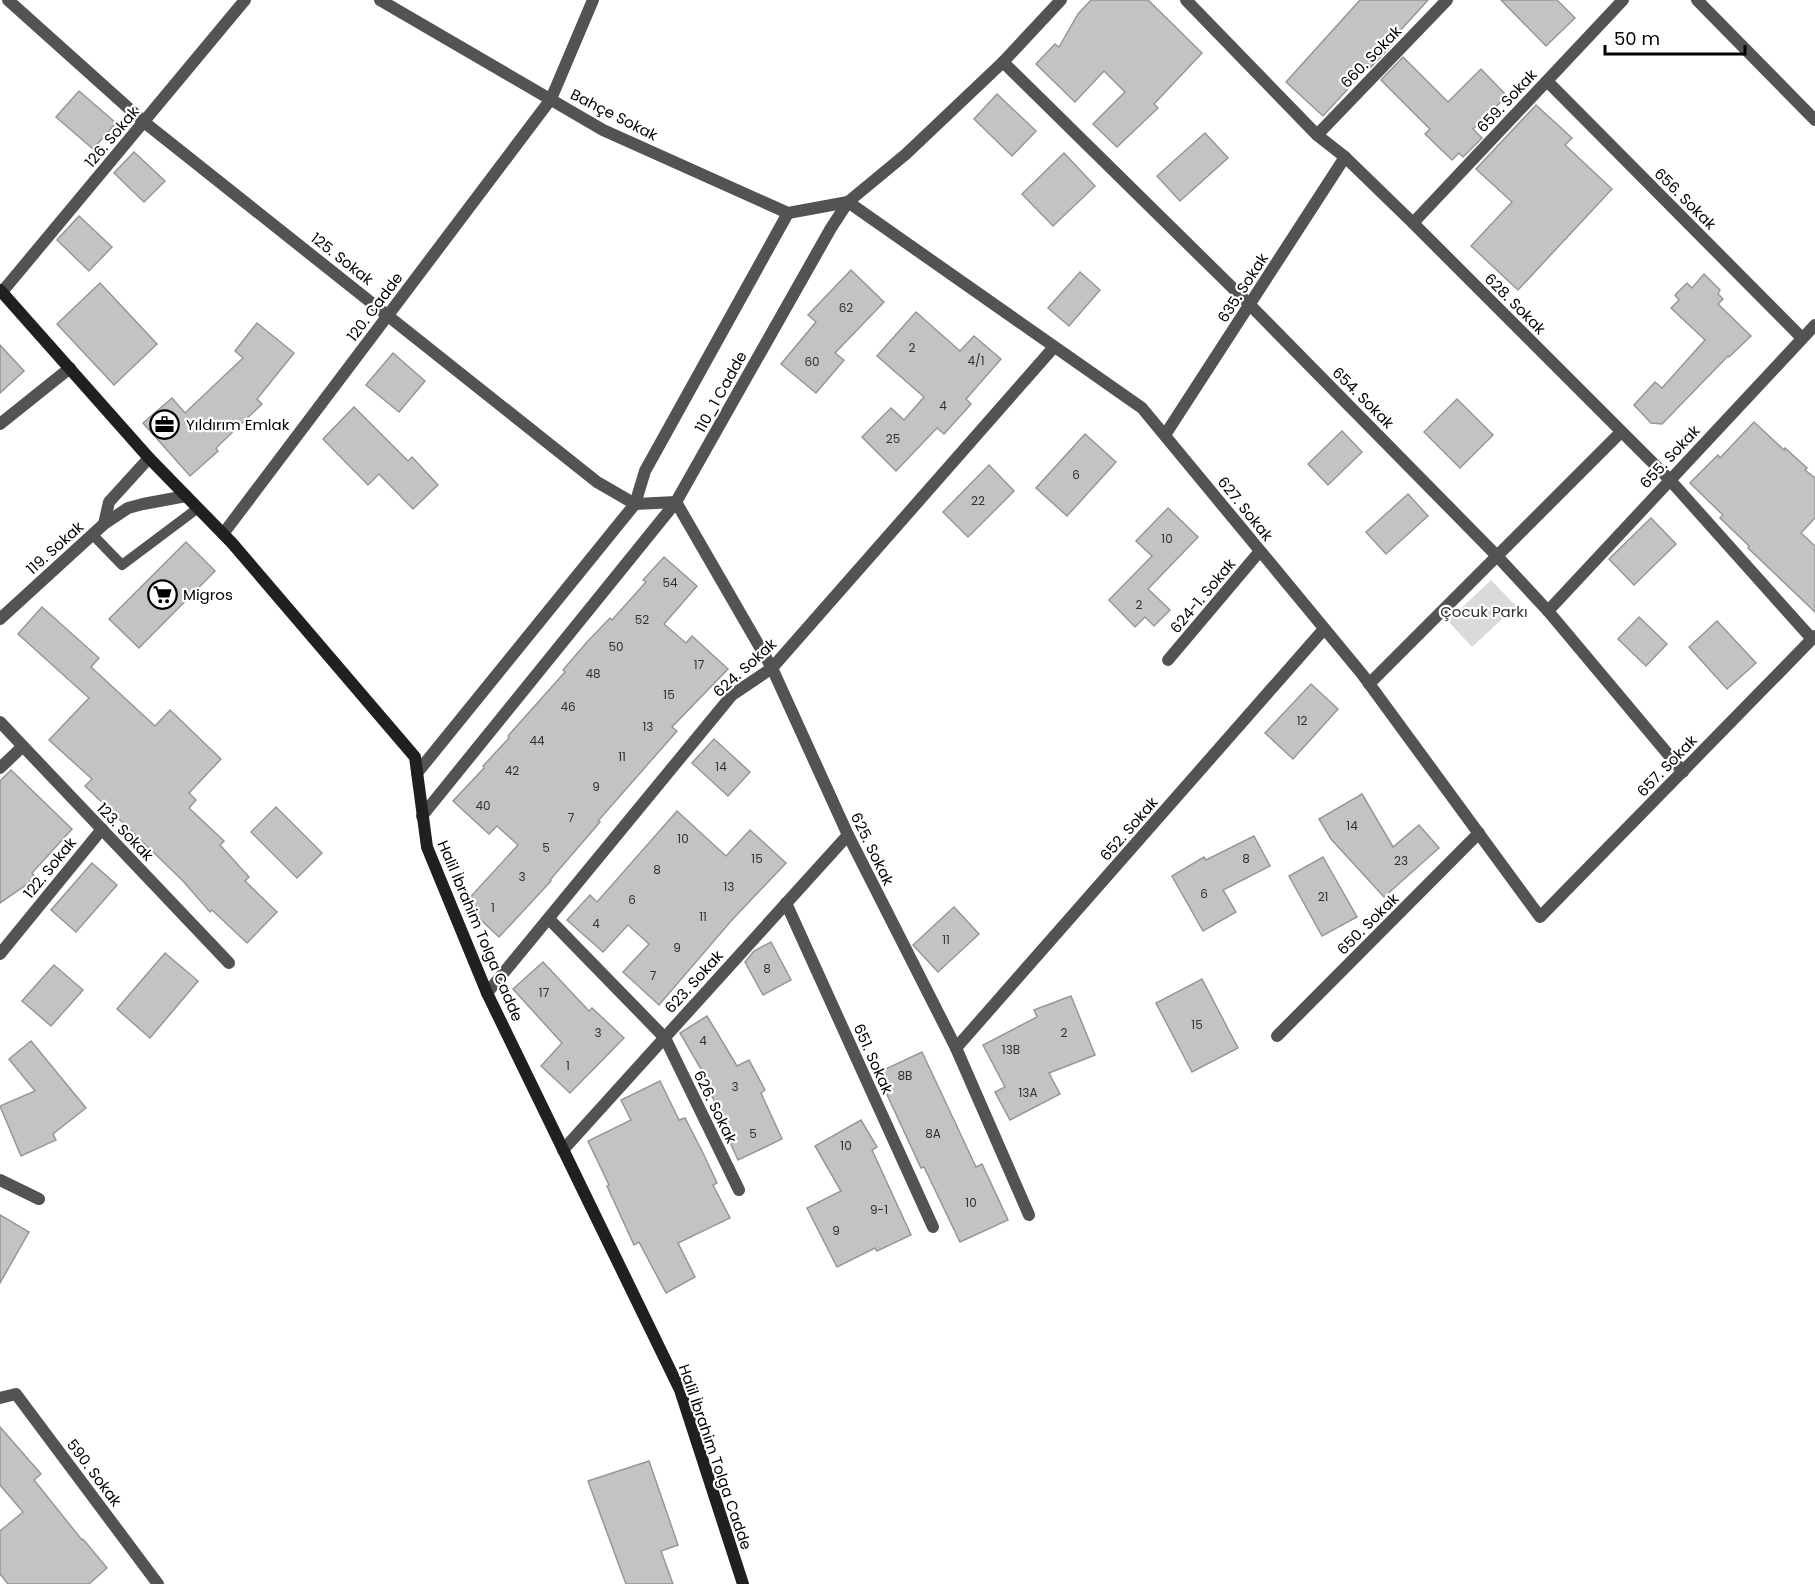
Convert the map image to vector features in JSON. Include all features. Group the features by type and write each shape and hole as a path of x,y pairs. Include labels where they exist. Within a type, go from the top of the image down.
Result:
{"street":[{"name":"125. Sokak","path":"8,0 144,122 597,482 635,504"},
{"name":"126. Sokak","path":"1,291 245,0"},
{"name":"Bahçe Sokak","path":"380,0 603,130 788,213"},
{"name":"120. Cadde","path":"224,534 550,99 593,0"},
{"name":"110_1 Cadde","path":"422,816 676,502 825,238 848,202 906,154 1003,62 1061,0"},
{"name":"628. Sokak","path":"1186,0 1317,135 1345,157 1413,223 1669,479 1813,638"},
{"name":"660. Sokak","path":"1317,135 1447,0"},
{"name":"659. Sokak","path":"1413,223 1623,0"},
{"path":"1698,0 1815,120"},
{"name":"654. Sokak","path":"1003,62 1250,305 1497,556 1548,611 1683,772"},
{"name":"656. Sokak","path":"1547,81 1802,338"},
{"name":"635. Sokak","path":"1165,435 1345,157"},
{"path":"788,213 848,202"},
{"name":"627. Sokak","path":"848,202 1142,408 1369,684 1540,916"},
{"name":"110_1 Cadde","path":"417,773 635,504 645,471 788,213"},
{"name":"Halil İbrahim Tolga Cadde","path":"1,291 149,458 224,534 415,757 427,847 487,993 680,1390 743,1584"},
{"name":"655. Sokak","path":"1548,611 1815,325"},
{"name":"624. Sokak","path":"487,993 732,695 772,668 1054,346"},
{"path":"0,424 70,368"},
{"path":"1369,684 1621,432"},
{"path":"104,524 109,502 149,458"},
{"name":"119. Sokak","path":"0,619 92,534 128,508 186,496"},
{"path":"635,504 676,502"},
{"name":"625. Sokak","path":"676,502 772,668 848,835 956,1048 1029,1215"},
{"name":"624-1. Sokak","path":"1168,660 1260,551"},
{"name":"652. Sokak","path":"956,1048 1324,629"},
{"name":"657. Sokak","path":"1540,916 1813,638"},
{"name":"123. Sokak","path":"0,722 229,963"},
{"path":"0,768 22,747"},
{"name":"122. Sokak","path":"0,954 102,829"},
{"name":"650. Sokak","path":"1277,1035 1479,833"},
{"name":"623. Sokak","path":"563,1150 848,835"},
{"name":"651. Sokak","path":"786,903 933,1227"},
{"name":"626. Sokak","path":"549,919 664,1038 739,1190"},
{"path":"0,1180 39,1199"},
{"name":"590. Sokak","path":"0,1398 16,1394 158,1584"}],"lane":[{"path":"92,534 122,566 198,508"}],"green space":[{"name":"Çocuk Parkı","path":"1491,580 1516,606 1472,647 1448,621"}],"building":[{"path":"1091,0 1148,0 1202,53 1154,104 1158,108 1117,147 1093,124 1125,92 1104,71 1075,102 1036,64 1055,44 1059,47 1078,14"},
{"path":"1360,0 1428,0 1389,43 1391,46 1370,68 1368,67 1323,116 1286,82"},
{"path":"1501,0 1557,0 1575,18 1546,46"},
{"path":"1403,57 1448,102 1481,69 1507,96 1473,129 1482,138 1463,157 1459,153 1452,160 1425,134 1430,129 1381,80"},
{"path":"79,91 116,123 93,149 56,117"},
{"path":"997,94 1036,131 1012,156 974,119"},
{"path":"1536,105 1572,138 1565,145 1612,189 1518,290 1471,246 1512,202 1476,169"},
{"path":"1205,133 1228,158 1180,201 1157,176"},
{"path":"134,152 165,181 144,202 114,173"},
{"path":"1064,153 1095,186 1053,226 1022,194"},
{"path":"79,216 112,247 89,271 57,240"},
{"path":"851,270 884,302 835,353 844,360 816,393 781,364 816,322 808,315"},
{"path":"1080,272 1100,290 1069,326 1048,308"},
{"path":"1704,274 1720,290 1718,294 1723,299 1718,304 1751,336 1728,356 1662,424 1651,423 1634,405 1655,382 1662,388 1705,340 1671,308 1679,300 1675,295 1687,283 1692,288"},
{"path":"100,283 157,344 114,385 57,324"},
{"path":"916,312 960,351 974,336 1001,359 966,399 971,404 944,434 937,428 896,471 862,437 891,408 904,420 924,397 877,356"},
{"path":"257,323 294,353 257,399 262,404 216,448 218,451 190,476 143,423 172,398 185,413 243,358 235,351"},
{"path":"0,345 24,371 0,393"},
{"path":"393,353 425,381 399,412 366,385"},
{"path":"1457,399 1493,435 1460,468 1424,432"},
{"path":"354,407 408,461 412,457 438,485 413,509 379,474 368,485 323,439"},
{"path":"1754,422 1807,468 1805,470 1815,478 1815,518 1801,533 1815,546 1815,612 1748,548 1749,546 1720,518 1723,515 1690,483 1718,455 1720,458"},
{"path":"1342,431 1362,452 1328,485 1308,464"},
{"path":"1085,434 1116,462 1067,516 1036,488"},
{"path":"989,465 1014,491 968,537 943,512"},
{"path":"1408,494 1428,516 1386,554 1366,532"},
{"path":"1168,508 1198,537 1148,589 1170,610 1154,626 1145,617 1135,627 1109,600 1152,556 1136,541"},
{"path":"1651,518 1676,544 1634,585 1609,559"},
{"name":"Migros","path":"186,542 215,571 139,648 109,619"},
{"path":"664,557 697,586 664,624 686,643 692,636 728,669 672,727 677,731 598,821 600,822 551,881 499,937 464,904 518,845 497,826 489,834 453,801 565,672 563,670 587,642 610,618 612,620 646,582 643,580"},
{"path":"42,607 99,658 91,667 155,726 170,710 221,759 189,793 196,800 189,808 224,841 220,845 249,877 245,881 277,912 247,943 212,910 210,912 183,881 85,786 92,779 49,740 89,698 18,634"},
{"path":"1639,617 1667,644 1646,666 1618,639"},
{"path":"1717,621 1756,663 1727,689 1689,647"},
{"path":"1311,684 1338,709 1293,759 1265,733"},
{"path":"714,739 750,772 728,796 692,763"},
{"path":"11,770 72,829 32,873 36,878 0,903 0,781"},
{"path":"1362,794 1393,847 1419,825 1439,848 1384,897 1331,839 1319,819"},
{"path":"276,807 322,853 297,878 251,832"},
{"path":"677,811 726,856 750,830 786,863 731,921 659,1005 623,972 649,944 628,925 603,952 567,920 590,895 597,902"},
{"path":"1254,836 1270,866 1223,890 1236,912 1203,931 1172,876 1204,857 1206,860"},
{"path":"1323,857 1357,917 1322,936 1289,876"},
{"path":"92,863 117,885 76,932 51,910"},
{"path":"954,907 979,934 938,972 913,945"},
{"path":"771,942 791,980 763,995 745,962 754,951"},
{"path":"165,953 198,981 150,1038 117,1009"},
{"path":"543,962 589,1011 592,1008 624,1038 570,1093 541,1066 562,1043 513,989"},
{"path":"54,965 83,990 51,1026 22,1001"},
{"path":"1202,979 1238,1048 1192,1072 1156,1003"},
{"path":"1071,996 1095,1055 1049,1073 1060,1094 1010,1120 995,1092 1005,1087 983,1045 1037,1017 1034,1010"},
{"path":"707,1016 737,1066 749,1060 765,1090 761,1093 782,1139 738,1160 724,1129 728,1127 705,1083 708,1081 680,1033"},
{"path":"31,1041 86,1108 53,1134 56,1140 21,1156 0,1106 35,1091 9,1059"},
{"path":"922,1052 976,1167 982,1164 1008,1220 960,1242 924,1167 921,1168 877,1073"},
{"path":"660,1081 679,1120 685,1118 704,1155 717,1183 713,1185 730,1218 678,1243 695,1277 666,1293 639,1242 634,1245 588,1141 631,1120 621,1100"},
{"path":"861,1120 877,1147 872,1150 911,1235 877,1251 875,1248 837,1267 807,1208 841,1191 815,1146"},
{"path":"0,1215 29,1232 0,1283"},
{"path":"0,1427 41,1474 34,1480 107,1568 89,1584 8,1584 0,1574 0,1531 23,1512 0,1485"},
{"path":"649,1461 678,1545 661,1551 673,1584 626,1584 588,1481"}],"place":[{"name":"Yıldırım Emlak","path":"165,425"},
{"name":"Migros","path":"162,595"}]}
